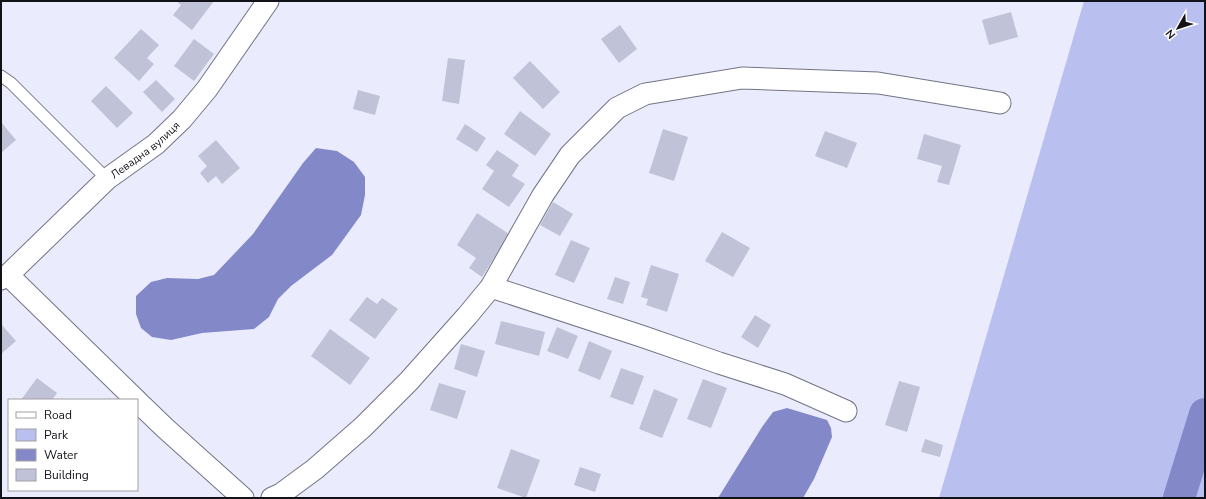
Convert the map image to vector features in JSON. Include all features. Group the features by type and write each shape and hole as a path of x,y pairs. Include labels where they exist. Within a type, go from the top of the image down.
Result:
{"street":[{"name":"Левадна вулиця","path":"5,277 107,179 156,144 182,119 207,89 268,1"},
{"path":"272,498 281,494 315,469 363,427 414,375 467,316 491,287 542,195 570,155 618,108 644,94 742,78 878,83 1000,103"},
{"path":"5,277 136,399"},
{"path":"491,287 785,384 846,411"},
{"path":"138,401 165,428 243,498"}],"lane":[{"path":"1,76 11,83 107,179"}],"green space":[{"path":"1084,1 1205,1 1205,498 939,498"}],"water":[{"path":"316,148 337,151 354,162 365,177 365,195 361,215 332,255 291,286 278,299 269,317 254,329 202,333 171,340 152,337 141,328 136,314 136,296 151,282 167,278 198,279 214,275 253,234 303,163"},
{"path":"787,408 827,420 831,428 832,437 814,479 803,498 718,498 773,412"}],"building":[{"path":"176,1 214,1 192,30 173,15 181,5"},
{"path":"1011,12 1018,37 989,45 982,20"},
{"path":"620,25 637,49 619,63 601,39"},
{"path":"141,29 159,45 147,58 154,64 139,81 114,58"},
{"path":"194,39 214,54 194,81 174,66"},
{"path":"448,58 465,60 459,104 442,101"},
{"path":"530,61 560,92 543,109 513,78"},
{"path":"156,80 175,99 162,112 143,92"},
{"path":"106,86 133,113 117,128 91,101"},
{"path":"358,90 380,96 375,115 353,109"},
{"path":"520,111 551,134 535,156 504,134"},
{"path":"1,122 16,140 2,152 1,150"},
{"path":"465,124 486,138 477,152 456,139"},
{"path":"663,129 688,137 674,181 649,173"},
{"path":"825,131 857,143 847,168 815,156"},
{"path":"924,134 961,145 949,185 937,182 942,166 917,159"},
{"path":"216,140 240,168 222,184 216,176 208,183 200,173 207,166 198,156"},
{"path":"497,150 519,165 512,176 525,184 509,207 482,189 494,171 486,165"},
{"path":"553,202 573,214 560,236 540,225"},
{"path":"477,213 509,234 482,277 469,268 476,258 457,245"},
{"path":"722,232 750,248 733,277 705,261"},
{"path":"571,240 590,248 574,283 555,275"},
{"path":"651,265 679,274 667,312 646,305 648,299 641,297"},
{"path":"615,277 630,282 623,304 607,299"},
{"path":"367,297 377,304 382,298 398,309 375,339 349,320"},
{"path":"755,315 771,325 758,348 741,337"},
{"path":"501,321 545,332 539,356 495,344"},
{"path":"1,324 16,341 1,354"},
{"path":"557,327 578,336 568,359 547,351"},
{"path":"330,329 370,358 350,385 311,356"},
{"path":"589,341 612,351 600,380 578,371"},
{"path":"461,344 485,351 477,377 454,369"},
{"path":"621,368 644,376 633,405 610,397"},
{"path":"37,378 57,393 53,399 22,399"},
{"path":"703,379 727,388 711,428 687,419"},
{"path":"899,381 920,387 907,432 885,425"},
{"path":"439,383 466,391 457,419 430,410"},
{"path":"654,389 678,399 662,438 639,429"},
{"path":"925,439 943,445 940,457 921,452"},
{"path":"511,449 540,460 526,498 497,488"},
{"path":"580,467 601,474 595,492 574,485"}],"waterway":[{"path":"1179,498 1205,414"}]}
